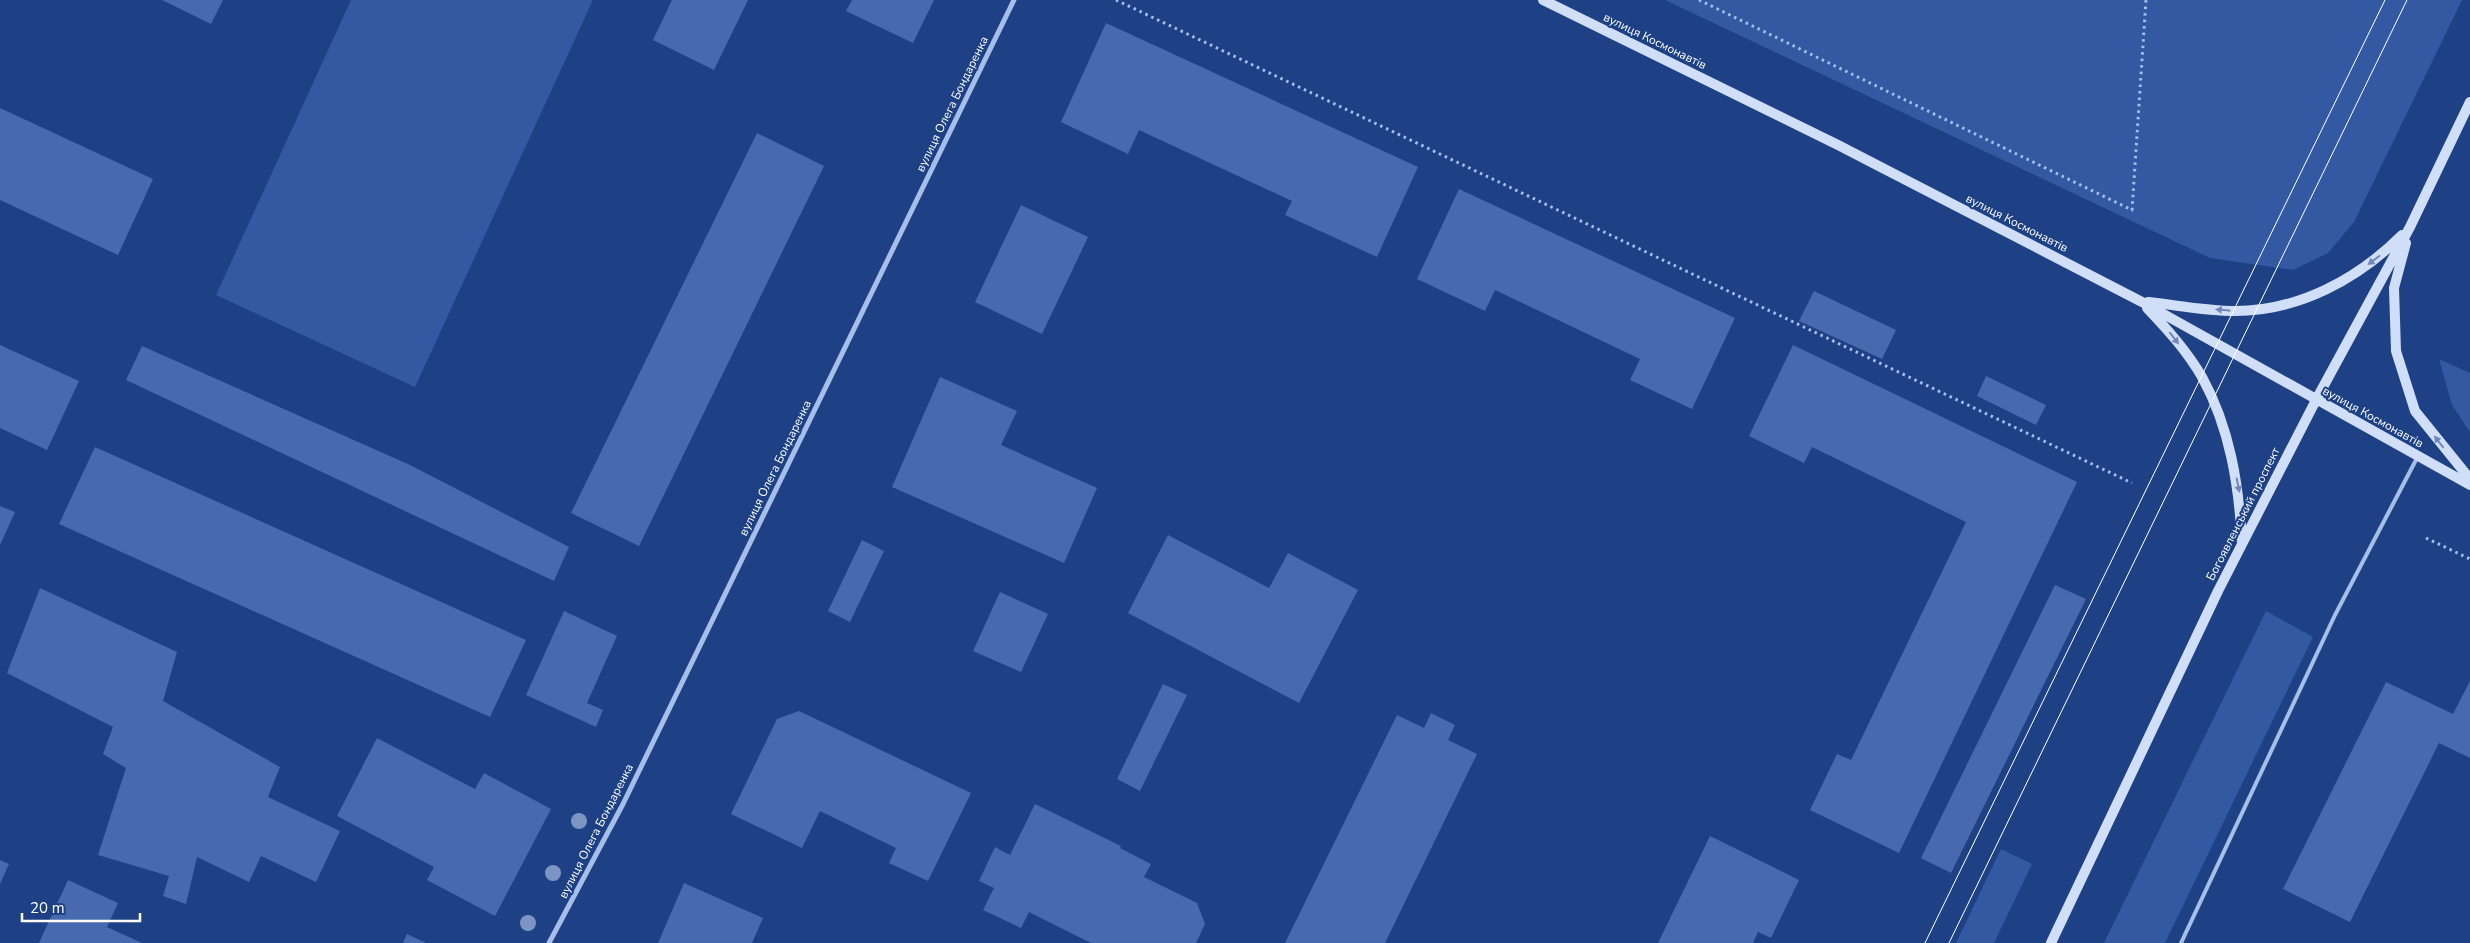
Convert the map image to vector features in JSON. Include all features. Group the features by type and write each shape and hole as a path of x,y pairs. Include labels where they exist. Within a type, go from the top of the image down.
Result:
{"main road":[{"name":"вулиця Космонавтів","path":"1543,0 1838,145 2142,302 2470,485"},
{"name":"Богоявленський проспект","path":"2051,943 2242,544 2316,400 2410,227 2470,102"},
{"path":"2142,302 2234,311 2257,310 2292,302 2326,290 2357,273 2385,252 2410,227"},
{"path":"2410,227 2394,288 2396,351 2415,411 2470,479"},
{"path":"2142,302 2174,337 2202,377 2212,401 2230,447 2239,494 2242,544"}],"street":[{"name":"вулиця Олега Бондаренка","path":"549,943 622,804 1014,0"}],"lane":[{"path":"2182,943 2335,615 2418,456"}],"path":[{"path":"1116,0 2132,483"},
{"path":"1699,0 2132,210 2146,0"},
{"path":"2426,538 2470,559"}],"shaded area":[{"path":"351,0 593,0 415,387 216,295"},
{"path":"1665,0 2462,0 2354,222 2328,253 2293,270 2210,258"},
{"path":"2439,359 2470,373 2470,432 2452,405"},
{"path":"2266,611 2313,637 2165,943 2104,943"},
{"path":"2001,849 2032,864 1994,943 1956,943"}],"building":[{"path":"162,0 223,0 211,24"},
{"path":"672,0 748,0 714,70 653,40"},
{"path":"852,0 934,0 913,43 846,11"},
{"path":"1106,23 1418,167 1377,257 1285,215 1292,201 1139,130 1128,154 1061,122"},
{"path":"0,108 153,179 118,255 0,200"},
{"path":"757,133 824,166 639,546 571,513"},
{"path":"1459,189 1735,318 1692,409 1630,380 1640,359 1495,290 1485,311 1417,279"},
{"path":"1021,205 1088,237 1042,334 975,302"},
{"path":"1814,291 1896,330 1882,359 1799,321"},
{"path":"0,345 79,381 47,450 0,428"},
{"path":"1793,345 2077,482 1899,853 1810,810 1837,754 1851,760 1966,522 1812,447 1804,463 1749,436"},
{"path":"142,346 410,465 569,547 554,581 126,380"},
{"path":"1986,376 2046,405 2036,425 1977,396"},
{"path":"940,377 1017,411 1001,445 1097,488 1064,563 892,487"},
{"path":"95,447 526,640 490,717 59,524"},
{"path":"0,506 15,512 0,545"},
{"path":"1168,535 1269,588 1288,553 1358,590 1299,703 1128,613"},
{"path":"862,540 884,551 850,622 828,611"},
{"path":"2055,585 2086,599 1951,873 1921,858"},
{"path":"40,588 177,652 163,701 280,767 268,797 340,831 316,882 261,856 249,882 197,857 186,904 163,896 169,876 98,855 126,768 103,754 113,727 7,673"},
{"path":"1000,592 1048,614 1021,672 973,651"},
{"path":"564,611 617,636 587,703 603,710 596,727 526,695"},
{"path":"2470,681 2470,758 2439,743 2350,922 2283,889 2386,682 2453,714"},
{"path":"1163,684 1187,695 1140,791 1117,779"},
{"path":"799,711 971,793 928,881 889,863 896,848 820,811 802,848 731,814 777,719"},
{"path":"1431,713 1455,725 1448,740 1477,754 1385,943 1285,943 1397,715 1424,728"},
{"path":"377,738 475,789 484,773 551,809 495,916 427,880 434,867 337,816"},
{"path":"1035,804 1121,846 1120,848 1151,864 1144,877 1197,903 1205,924 1196,943 1091,943 1029,912 1021,928 983,910 994,888 979,881 995,847 1010,855"},
{"path":"1710,836 1799,880 1771,938 1758,932 1753,943 1658,943"},
{"path":"0,860 9,864 0,884"},
{"path":"68,880 118,903 107,927 142,943 39,943"},
{"path":"684,883 763,918 752,943 658,943"},
{"path":"407,934 426,943 403,943"}],"tram line":[{"path":"1925,943 2385,0"},
{"path":"1949,943 2407,0"}]}
